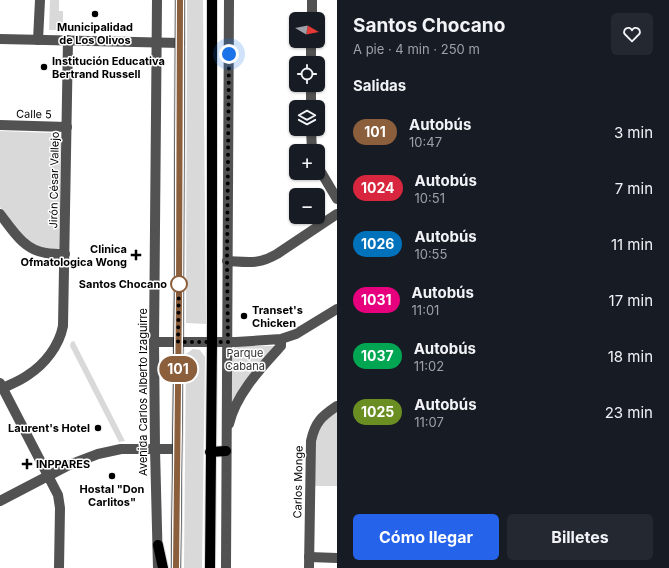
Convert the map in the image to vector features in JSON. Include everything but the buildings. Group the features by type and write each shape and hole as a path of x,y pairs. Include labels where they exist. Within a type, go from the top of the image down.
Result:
{"main road":[{"path":"176,568 180,0"},
{"path":"210,568 212,342 212,0"},
{"path":"210,452 226,451"},
{"path":"158,545 163,568"}],"street":[{"path":"38,40 40,0"},
{"name":"Avenida Carlos Alberto Izaguirre","path":"157,0 154,342 158,568"},
{"path":"226,568 229,0"},
{"path":"312,0 312,12"},
{"path":"0,39 180,43"},
{"name":"Jirón César Vallejo","path":"1,386 27,376 36,369 58,343 62,334 65,254 68,40"},
{"name":"Calle 5","path":"0,125 67,127"},
{"path":"325,179 337,199"},
{"path":"0,214 24,244 48,254 65,254"},
{"path":"227,261 256,262 264,260 277,254 337,214"},
{"path":"154,342 228,342 277,340 296,334 337,309"},
{"path":"226,436 233,413 243,394 259,370 281,346 281,342 277,340"},
{"path":"1,386 58,495 60,503 59,568"},
{"name":"Carlos Monge","path":"309,568 310,454 312,436 314,428 319,421 325,414 337,406"},
{"path":"0,501 69,465 98,454 121,449 177,449"},
{"path":"309,557 337,558"}],"green space":[{"path":"50,0 59,0 59,11 63,11 63,30 49,30"},
{"path":"187,0 203,0 206,324 186,323"},
{"path":"0,131 54,133 60,137 59,248 56,250 40,247 29,241 19,232 0,207"},
{"path":"74,341 125,441 119,442 70,346 71,342"},
{"name":"Parque Cabana","path":"236,346 275,346 229,410 231,355 232,349"},
{"path":"193,349 200,350 205,357 202,568 184,568 186,354"},
{"path":"337,406 337,486 310,486 313,432"}],"bus line":[{"name":"101","path":"176,568 180,0"}],"place":[{"name":"Municipalidad de Los Olivos","path":"95,14"},
{"name":"Institución Educativa Bertrand Russell","path":"44,67"},
{"name":"Clinica Ofmatologica Wong","path":"136,255"},
{"name":"Santos Chocano","path":"179,284"},
{"name":"Transet's Chicken","path":"244,316"},
{"name":"Laurent's Hotel","path":"98,428"},
{"name":"INPPARES","path":"27,464"},
{"name":"Hostal \"Don Carlitos\"","path":"112,476"}],"route":[{"path":"179,284 178,342 228,342 227,261 229,54"}]}
